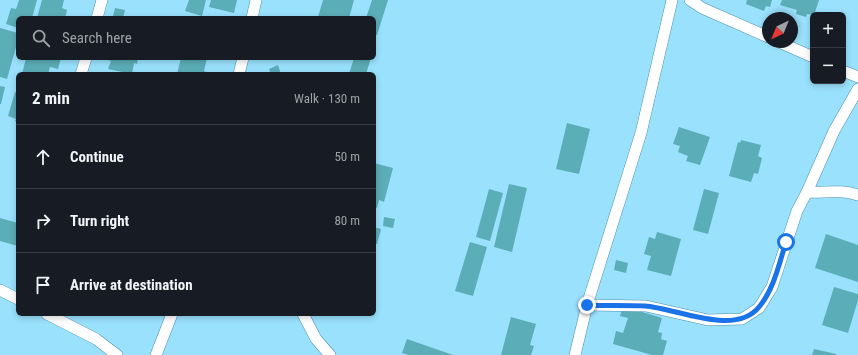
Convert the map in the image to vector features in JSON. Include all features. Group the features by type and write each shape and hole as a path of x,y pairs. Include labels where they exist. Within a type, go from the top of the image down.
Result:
{"street":[{"path":"98,16 102,0"},
{"path":"252,16 256,0"},
{"path":"575,355 587,305 641,133 672,0"},
{"path":"690,0 702,8 762,34"},
{"path":"793,48 810,56"},
{"path":"82,72 85,60"},
{"path":"240,72 242,60"},
{"path":"846,72 858,77"},
{"path":"587,305 646,306 708,320 742,319 759,308 772,287 797,211 834,131 858,89"},
{"path":"807,192 824,193 833,191 858,195"},
{"path":"0,290 16,297"},
{"path":"51,316 96,339 117,355"},
{"path":"156,355 171,316"},
{"path":"304,316 316,338 330,355"}],"building":[{"path":"19,0 37,0 33,16 16,16 16,27 6,24 11,8 16,9"},
{"path":"42,0 64,0 62,8 67,10 66,16 38,16"},
{"path":"189,0 206,0 202,16 185,11"},
{"path":"211,0 237,0 234,13 209,7"},
{"path":"323,0 354,0 350,16 318,16"},
{"path":"372,0 388,0 377,35 376,16 367,16"},
{"path":"747,0 772,0 770,7 766,6 764,11 746,4"},
{"path":"782,0 819,0 815,12 810,12 810,14 807,14 806,17 798,15 797,10 780,5"},
{"path":"115,8 125,10 124,16 113,16"},
{"path":"0,28 16,32 16,47 7,79 0,77"},
{"path":"26,60 60,60 58,69 50,67 49,72 22,72"},
{"path":"108,60 138,60 137,64 134,63 132,72 122,72 108,69 111,61"},
{"path":"180,60 207,60 204,71 206,72 178,72"},
{"path":"353,60 370,60 367,72 350,72"},
{"path":"278,65 280,72 270,72 269,69"},
{"path":"0,86 5,87 1,104 0,104"},
{"path":"15,92 16,119 8,116"},
{"path":"567,123 590,129 579,174 556,169"},
{"path":"679,127 710,137 700,165 686,161 688,156 678,152 680,146 673,144"},
{"path":"741,140 761,145 758,156 762,158 758,174 754,173 751,182 729,176 738,142 740,143"},
{"path":"376,164 393,168 384,202 379,200 377,208"},
{"path":"509,184 527,188 512,252 494,247"},
{"path":"489,189 503,193 490,241 476,237"},
{"path":"704,189 719,193 708,234 693,230"},
{"path":"384,217 395,219 393,228 383,226"},
{"path":"0,218 16,222 16,245 0,241"},
{"path":"376,228 381,229 376,244"},
{"path":"657,232 681,239 671,276 647,270 651,256 644,254 649,237 655,239"},
{"path":"826,234 858,245 858,282 815,268"},
{"path":"470,242 487,247 473,296 455,291"},
{"path":"616,260 628,263 626,273 614,270"},
{"path":"834,287 858,294 858,300 848,333 822,325"},
{"path":"623,306 662,318 658,332 662,333 661,339 667,341 663,355 652,355 613,344 616,331 623,333 628,318 620,316"},
{"path":"511,317 536,324 530,345 534,346 531,355 501,355"},
{"path":"407,339 453,355 409,355 402,353"},
{"path":"814,349 836,354 836,355 812,355"}],"route":[{"path":"587,305 646,306 708,320 742,319 759,308 772,287 786,242"}]}
